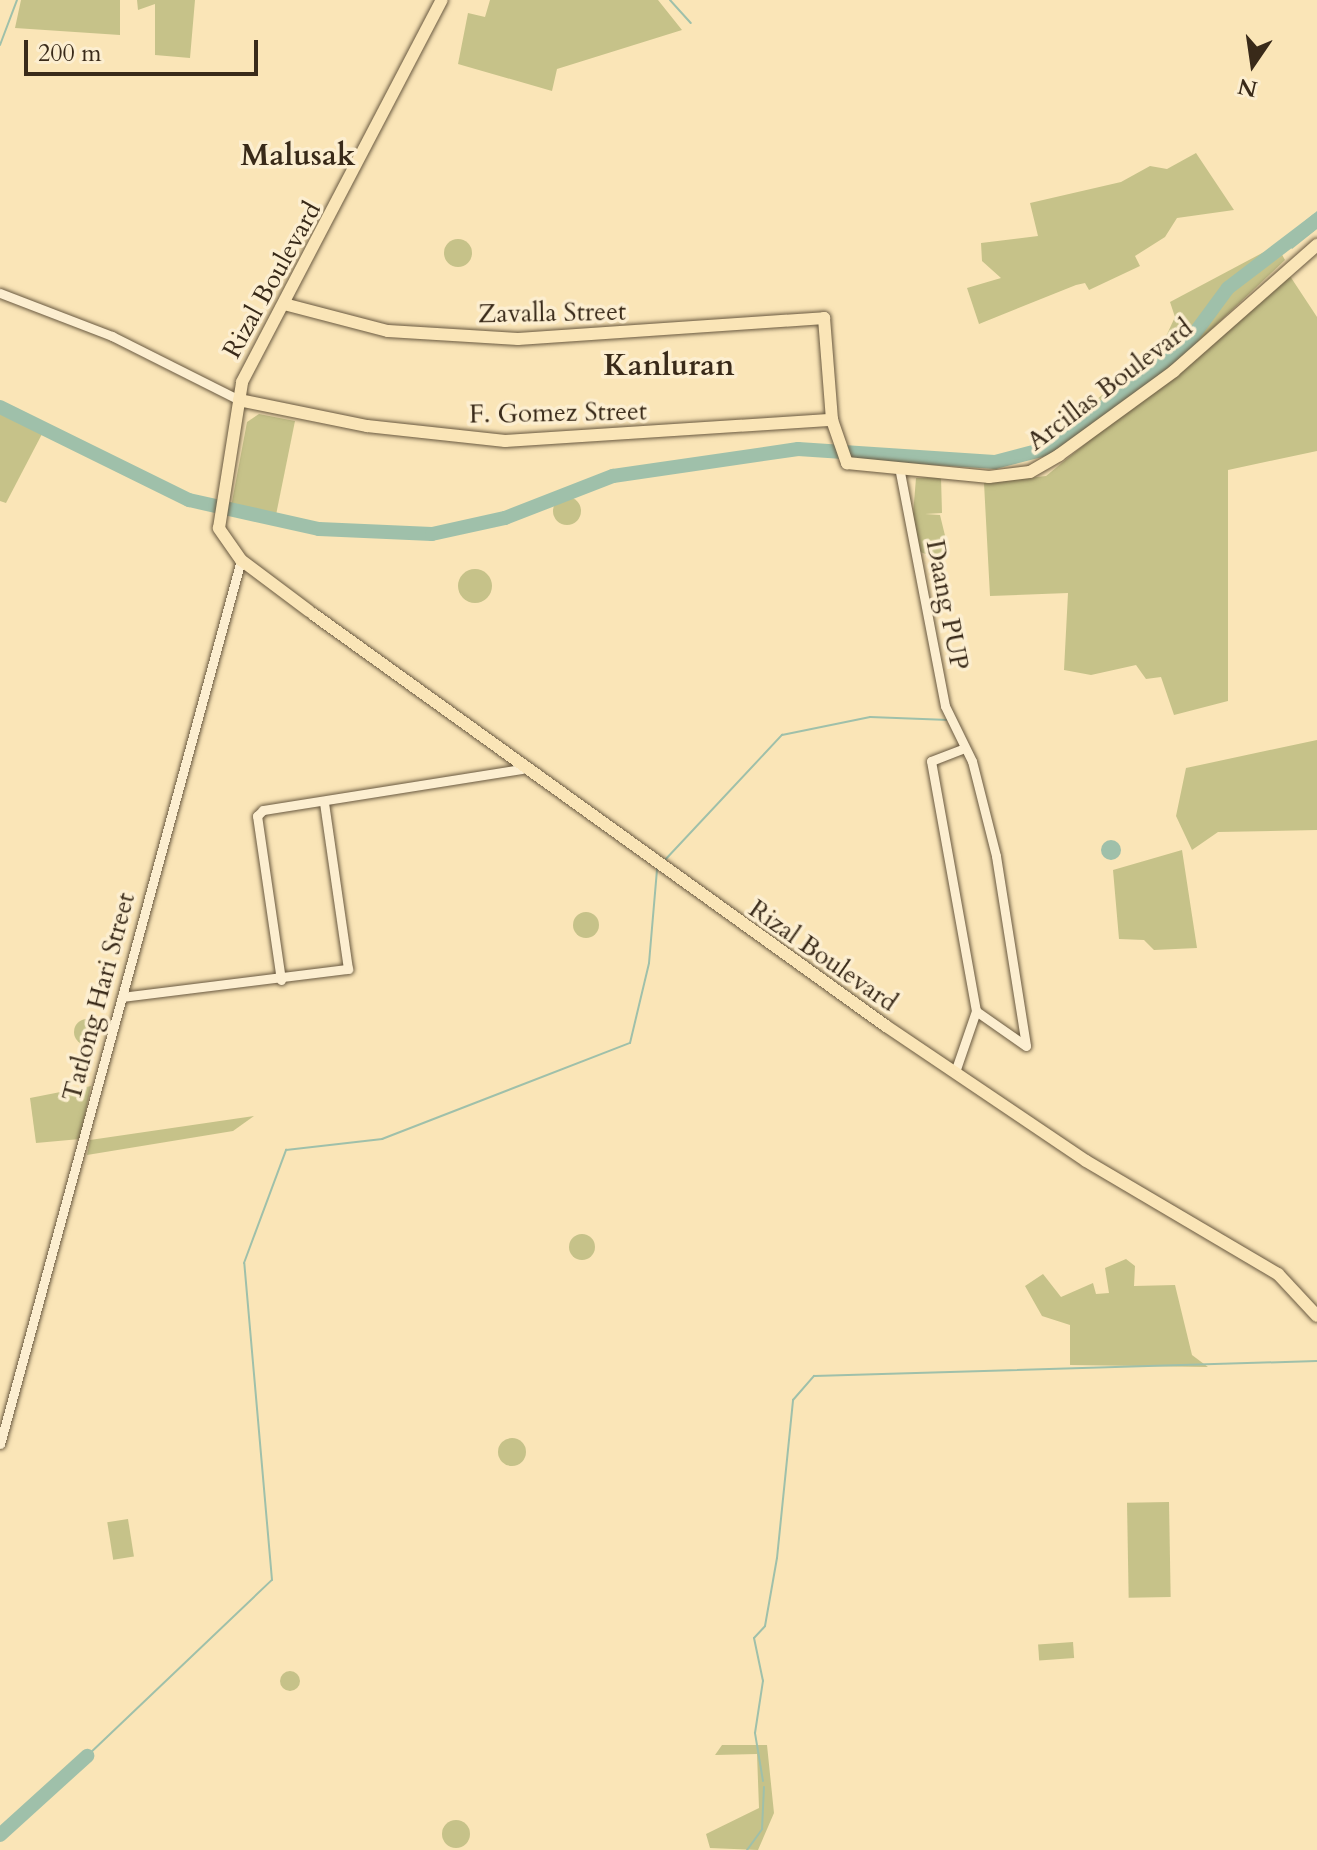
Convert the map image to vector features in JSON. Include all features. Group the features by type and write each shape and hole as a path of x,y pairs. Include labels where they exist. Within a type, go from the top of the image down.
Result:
{"main road":[{"name":"Rizal Boulevard","path":"442,0 284,304 239,400 219,518 241,560 658,868 1086,1161 1278,1274 1317,1316"},
{"name":"Arcillas Boulevard","path":"824,318 832,420 847,463 989,477 1030,472 1174,371 1317,245"},
{"name":"Zavalla Street","path":"284,304 388,331 518,339 824,318"},
{"name":"F. Gomez Street","path":"239,400 363,425 505,441 832,420"}],"street":[{"path":"0,293 112,336 239,400"},
{"name":"Daang PUP","path":"899,467 951,715 962,749 972,761 996,856 1026,1046 976,1011"},
{"name":"Tatlong Hari Street","path":"0,1444 241,560"},
{"path":"955,1072 976,1011 941,848 931,761 962,749"},
{"path":"281,980 257,816 263,810 522,769"},
{"path":"122,997 281,980 348,969 324,802"}],"shaded area":[{"path":"21,0 120,0 120,35 15,28"},
{"path":"137,0 195,0 190,58 155,55 155,4 138,10"},
{"path":"490,0 658,0 682,30 557,69 552,91 458,64 468,13 485,17"},
{"path":"1196,153 1234,210 1177,218 1165,237 1135,256 1140,266 1089,290 1085,283 1076,285 979,324 967,288 1001,278 982,261 981,243 1038,236 1030,203 1121,182 1150,166 1167,169"},
{"path":"1317,211 1317,229 1292,249 1283,239"},
{"path":"458,239 468,243 472,253 468,263 458,267 448,263 444,253 448,243"},
{"path":"1280,251 1285,260 1163,375 1071,442 1058,431 1161,347 1175,317 1170,302 1264,252 1267,260"},
{"path":"1290,276 1317,317 1317,451 1228,470 1228,701 1174,715 1161,677 1146,679 1136,665 1091,675 1064,670 1068,593 990,596 984,483 1046,476"},
{"path":"0,414 42,434 6,503 0,501"},
{"path":"259,414 295,421 276,515 231,507 247,422"},
{"path":"941,477 942,513 925,514 940,515 949,552 929,555 920,552 913,515 916,478"},
{"path":"567,497 577,501 581,511 577,521 567,525 557,521 553,511 557,501"},
{"path":"475,569 487,574 492,586 487,598 475,603 463,598 458,586 463,574"},
{"path":"1317,740 1317,830 1218,832 1192,850 1176,816 1186,768"},
{"path":"1111,840 1118,843 1121,850 1118,857 1111,860 1104,857 1101,850 1104,843"},
{"path":"1182,850 1197,948 1154,950 1144,940 1119,939 1113,870"},
{"path":"586,912 595,916 599,925 595,934 586,938 577,934 573,925 577,916"},
{"path":"87,1019 96,1023 100,1032 96,1041 87,1045 78,1041 74,1032 78,1023"},
{"path":"91,1086 80,1139 36,1143 30,1098"},
{"path":"254,1116 233,1131 87,1155 90,1140"},
{"path":"582,1234 591,1238 595,1247 591,1256 582,1260 573,1256 569,1247 573,1238"},
{"path":"1126,1259 1135,1266 1134,1286 1175,1285 1192,1355 1208,1367 1070,1365 1070,1325 1042,1316 1025,1286 1043,1274 1061,1297 1093,1283 1096,1294 1109,1293 1105,1268"},
{"path":"512,1438 522,1442 526,1452 522,1462 512,1466 502,1462 498,1452 502,1442"},
{"path":"1169,1502 1171,1597 1129,1598 1127,1503"},
{"path":"128,1519 134,1557 113,1560 107,1522"},
{"path":"1073,1642 1074,1658 1039,1660 1038,1644"},
{"path":"286,1671 294,1671 300,1681 294,1691 286,1691 280,1685 280,1677"},
{"path":"722,1745 767,1745 774,1813 758,1850 710,1848 706,1834 759,1808 757,1754 715,1755"},
{"path":"456,1820 466,1824 470,1834 466,1844 456,1848 446,1844 442,1834 446,1824"}],"waterway":[{"path":"0,45 17,0"},
{"path":"670,0 691,23"},
{"path":"0,407 189,500 319,529 432,534 505,518 613,476 798,449 995,462 1045,449 1150,374 1189,341 1228,288 1317,220"},
{"path":"664,861 782,735 870,717 949,720"},
{"path":"87,1756 272,1580 244,1263 286,1150 382,1139 630,1043 649,963 657,869"},
{"path":"763,1781 755,1733 763,1681 754,1638 765,1626 777,1558 793,1400 814,1376 1317,1361"},
{"path":"0,1835 87,1756"},
{"path":"747,1850 762,1829 764,1787"}],"district":[{"name":"Malusak","path":"298,156"},
{"name":"Kanluran","path":"669,366"}]}
